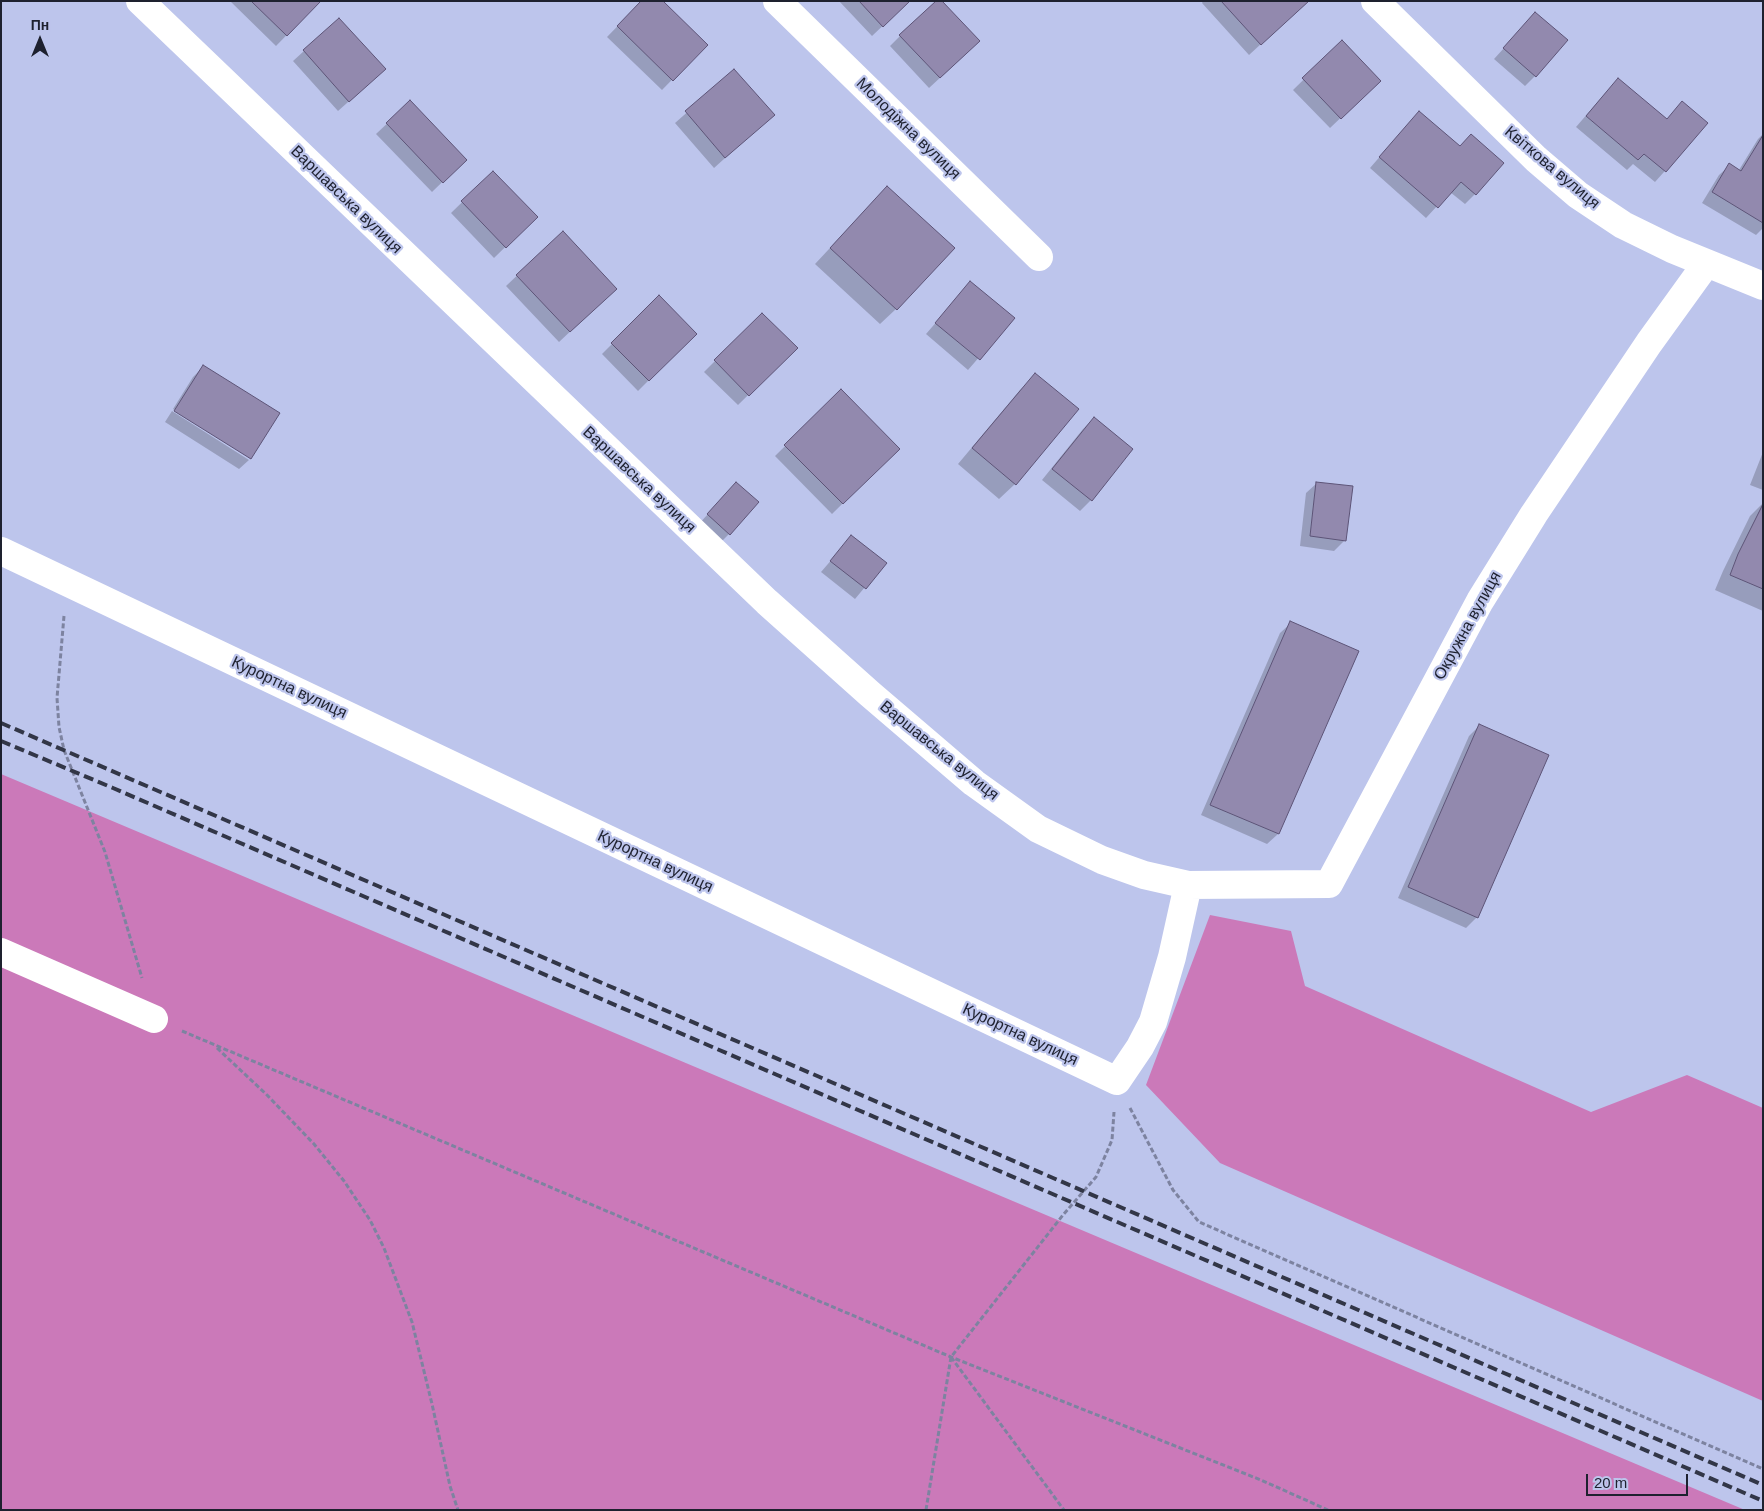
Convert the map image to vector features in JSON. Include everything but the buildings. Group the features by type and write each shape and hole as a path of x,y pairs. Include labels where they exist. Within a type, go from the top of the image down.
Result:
{"street":[{"name":"Варшавська вулиця","path":"140,1 767,602 974,783 1038,828 1102,860 1144,875 1188,885"},
{"name":"Молодіжна вулиця","path":"777,1 1039,257"},
{"name":"Квіткова вулиця","path":"1375,1 1536,159 1578,195 1623,225 1706,264 1763,286"},
{"name":"Окружна вулиця","path":"1188,885 1329,884 1480,601 1539,506 1648,343 1706,264"},
{"name":"Курортна вулиця","path":"1,551 1117,1081"},
{"path":"1117,1081 1140,1047 1153,1022 1172,957 1188,885"},
{"path":"1,952 154,1019"}],"path":[{"path":"65,581 64,630 57,698 59,727 64,750 105,852 154,1019 951,1356 1260,1480 1328,1510"},
{"path":"215,1046 267,1095 314,1144 344,1181 370,1220 384,1248 412,1322 450,1486 458,1510"},
{"path":"926,1510 951,1356 1096,1176 1112,1140 1117,1081"},
{"path":"1117,1081 1173,1190 1199,1222 1763,1469"},
{"path":"951,1356 1064,1510"}],"shaded area":[{"path":"1,774 1745,1510 1,1510"},
{"path":"1210,915 1291,931 1305,986 1591,1112 1687,1075 1763,1108 1763,1401 1220,1163 1146,1085"}],"railway":[{"path":"1,723 1763,1485"},
{"path":"1,741 1763,1501"}]}
